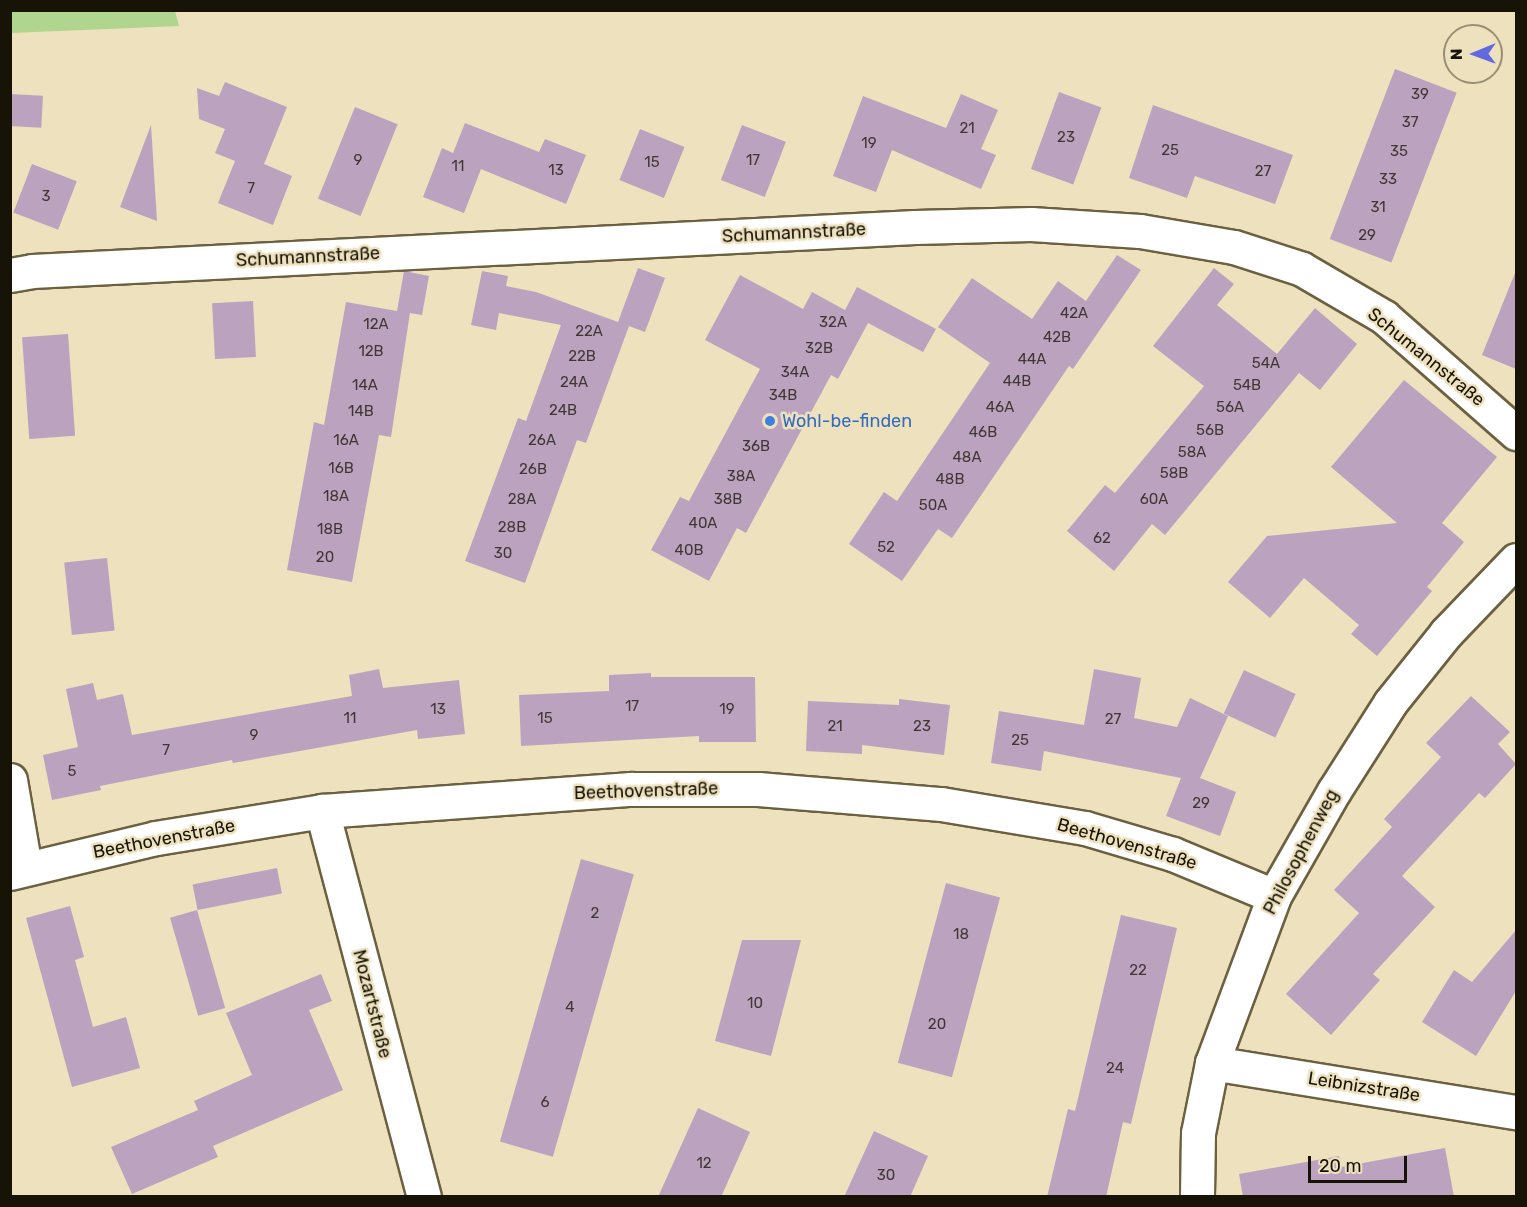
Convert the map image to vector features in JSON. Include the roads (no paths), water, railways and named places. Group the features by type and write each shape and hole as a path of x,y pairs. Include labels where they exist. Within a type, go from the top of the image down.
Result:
{"street":[{"name":"Schumannstraße","path":"10,275 32,270 915,226 1030,224 1140,231 1234,247 1302,269 1384,317 1516,433"},
{"name":"Philosophenweg","path":"1197,1197 1198,1133 1212,1062 1274,896 1334,791 1390,703 1446,633 1516,560"},
{"path":"10,780 18,870"},
{"name":"Beethovenstraße","path":"18,870 156,838 322,811 631,789 758,789 940,804 1085,828 1173,854 1274,896"},
{"name":"Mozartstraße","path":"322,811 424,1197"},
{"name":"Leibnizstraße","path":"1212,1062 1516,1112"}],"place":[{"name":"Wohl-be-finden","path":"770,421"}]}
